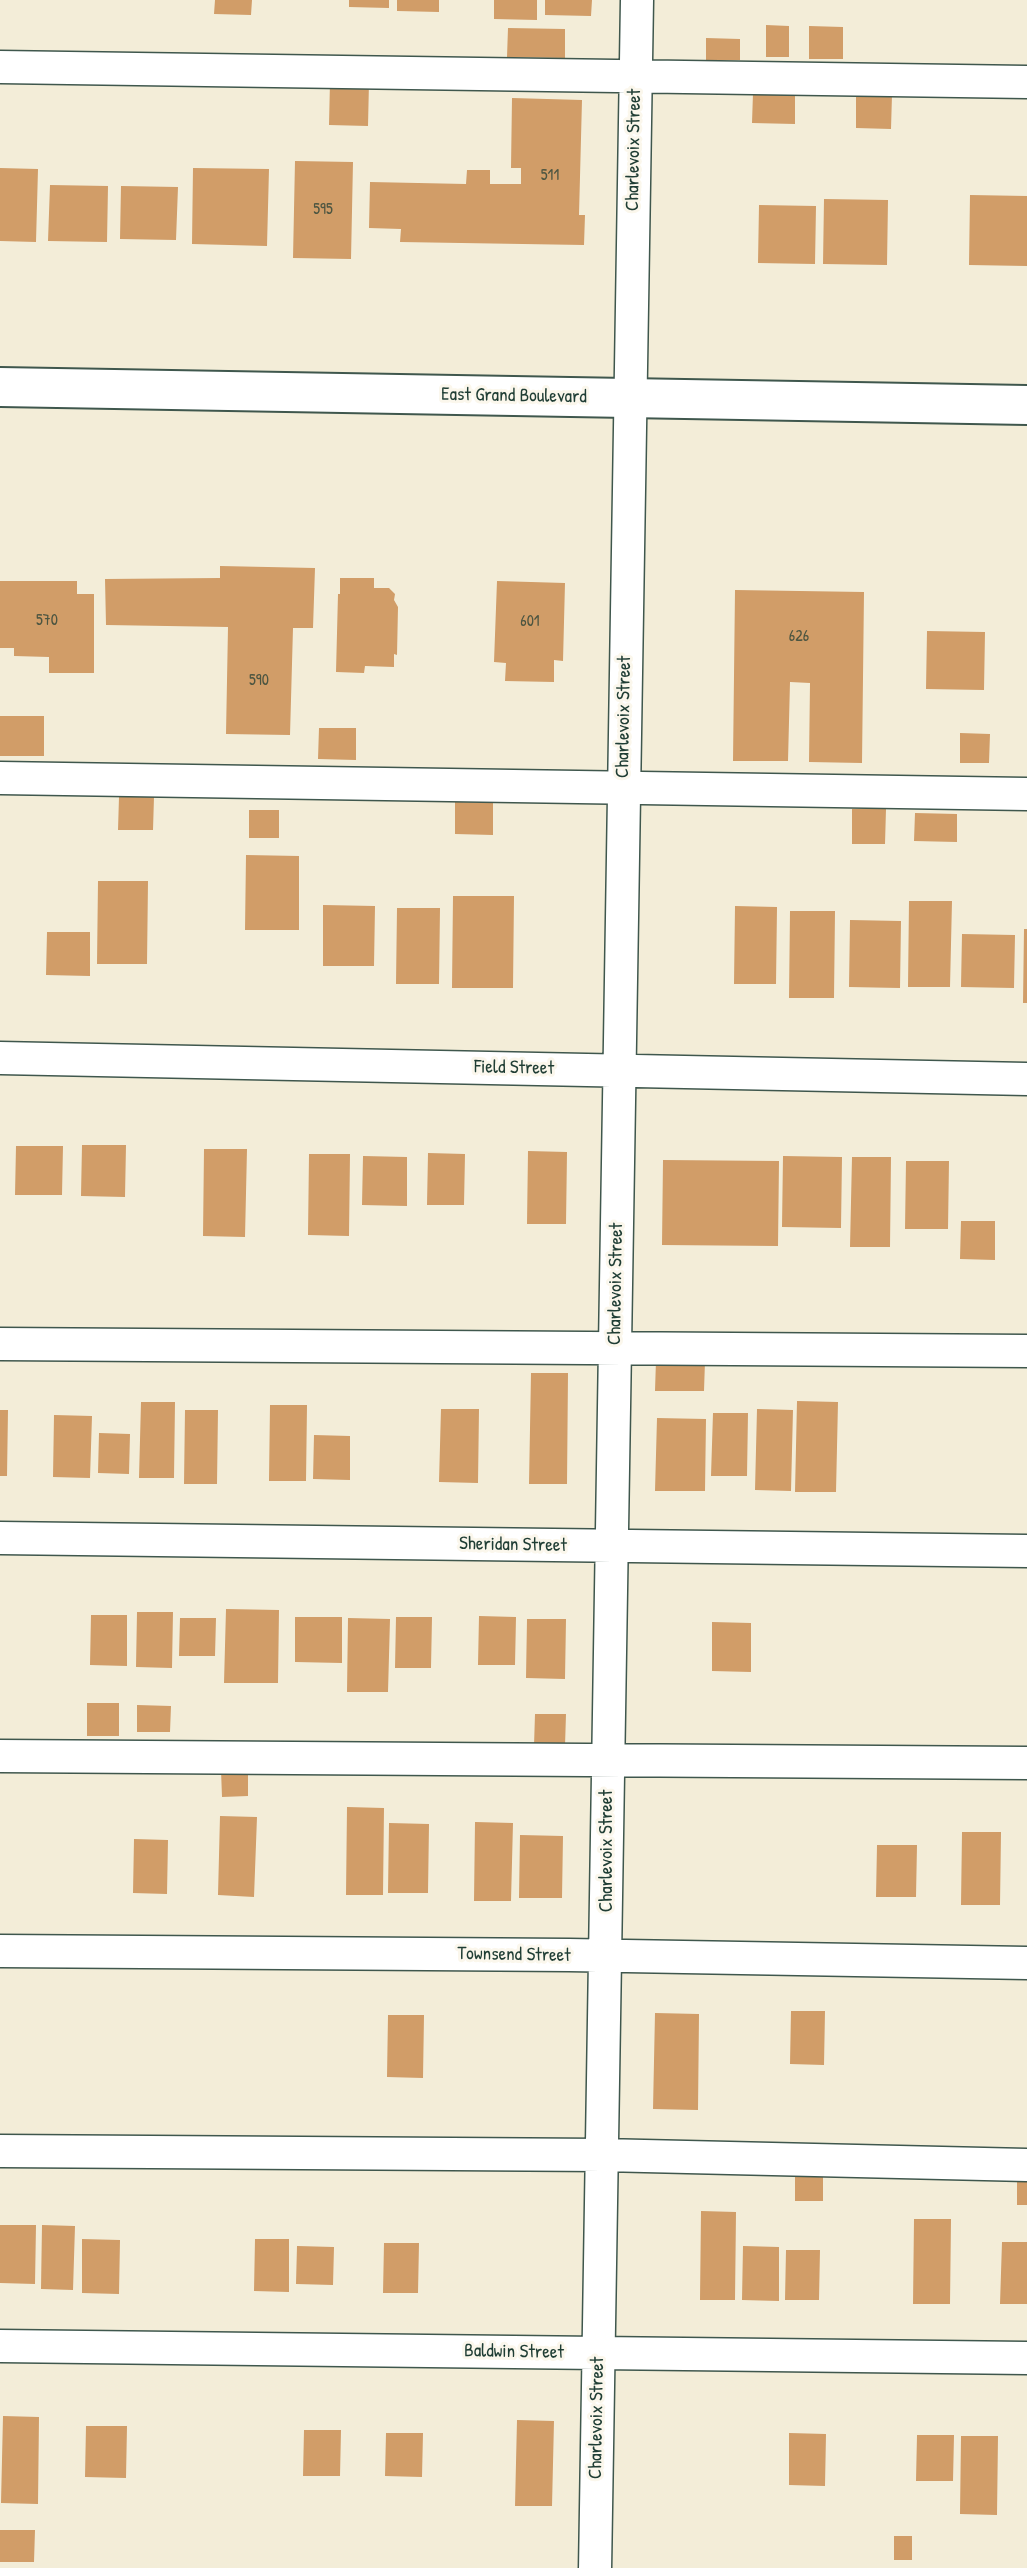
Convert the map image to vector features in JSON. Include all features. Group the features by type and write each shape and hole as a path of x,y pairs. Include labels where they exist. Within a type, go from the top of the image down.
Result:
{"main road":[{"name":"East Grand Boulevard","path":"0,387 1027,405"}],"street":[{"name":"Charlevoix Street","path":"595,2568 637,0"},
{"path":"0,67 636,74 1027,82"},
{"path":"0,778 1027,794"},
{"name":"Field Street","path":"0,1058 1027,1079"},
{"path":"0,1344 615,1346 1027,1351"},
{"name":"Sheridan Street","path":"0,1538 1027,1551"},
{"path":"0,1756 1027,1763"},
{"name":"Townsend Street","path":"0,1951 1027,1963"},
{"path":"0,2151 602,2155 1027,2165"},
{"name":"Baldwin Street","path":"0,2346 1027,2358"}],"building":[{"path":"215,0 252,0 251,15 214,14"},
{"path":"349,0 389,0 389,8 349,7"},
{"path":"397,0 439,0 439,12 397,11"},
{"path":"494,0 537,0 537,20 494,19"},
{"path":"545,0 592,0 591,16 545,15"},
{"path":"766,25 789,26 789,57 766,57"},
{"path":"809,26 843,27 843,59 809,59"},
{"path":"508,28 565,29 565,58 507,57"},
{"path":"706,38 740,39 740,60 706,60"},
{"path":"330,82 369,82 368,126 329,125"},
{"path":"753,93 795,94 795,124 752,123"},
{"path":"856,95 892,95 891,129 856,128"},
{"path":"512,98 582,100 579,215 585,215 584,245 400,242 401,229 369,228 370,182 466,184 467,170 490,170 490,184 521,184 521,168 511,168"},
{"path":"295,161 353,162 351,259 293,258"},
{"path":"0,168 38,169 36,242 0,241"},
{"path":"193,168 269,169 267,246 192,244"},
{"path":"50,185 108,186 107,242 48,241"},
{"path":"121,186 178,187 176,240 120,239"},
{"path":"970,195 1027,196 1027,266 969,265"},
{"path":"824,199 888,200 887,265 823,264"},
{"path":"759,205 816,206 815,264 758,263"},
{"path":"220,566 315,568 313,628 293,628 290,735 226,734 228,627 106,625 105,579 220,578"},
{"path":"340,578 374,578 374,588 389,588 395,594 394,600 398,607 397,655 394,654 394,667 365,666 364,673 336,672"},
{"path":"0,581 77,581 77,594 94,594 94,673 49,673 49,657 14,656 14,648 0,648"},
{"path":"497,581 565,583 563,661 554,660 554,682 505,681 506,663 494,662"},
{"path":"735,590 864,592 862,763 809,762 810,683 790,682 788,761 733,761"},
{"path":"927,631 985,632 984,690 926,689"},
{"path":"0,716 44,716 44,756 0,756"},
{"path":"319,728 356,728 356,760 318,759"},
{"path":"960,733 990,734 989,763 960,763"},
{"path":"119,797 154,797 153,830 118,830"},
{"path":"455,802 493,803 493,835 455,834"},
{"path":"852,809 886,809 885,844 852,844"},
{"path":"249,810 279,810 279,838 249,838"},
{"path":"915,813 957,814 957,842 914,841"},
{"path":"246,855 299,856 299,930 245,930"},
{"path":"98,881 148,881 147,964 97,964"},
{"path":"453,896 514,896 513,988 452,988"},
{"path":"909,901 952,901 950,987 908,987"},
{"path":"323,905 375,906 374,966 323,966"},
{"path":"735,906 777,907 776,984 734,984"},
{"path":"397,908 440,908 439,984 396,984"},
{"path":"790,911 835,911 834,998 789,998"},
{"path":"850,920 901,921 900,988 849,987"},
{"path":"1024,929 1027,929 1027,1003 1023,1003"},
{"path":"47,932 90,932 90,976 46,975"},
{"path":"962,934 1015,935 1014,988 961,987"},
{"path":"82,1145 126,1145 125,1197 81,1196"},
{"path":"16,1146 63,1146 62,1195 15,1195"},
{"path":"204,1149 247,1149 245,1237 203,1236"},
{"path":"528,1151 567,1152 566,1224 527,1224"},
{"path":"428,1153 465,1154 464,1205 427,1205"},
{"path":"309,1154 350,1154 349,1236 308,1235"},
{"path":"363,1156 407,1157 407,1206 362,1205"},
{"path":"783,1156 842,1157 841,1228 782,1227"},
{"path":"852,1157 891,1157 890,1247 850,1247"},
{"path":"663,1160 779,1161 778,1246 662,1245"},
{"path":"906,1161 949,1161 948,1229 905,1229"},
{"path":"961,1221 995,1221 995,1260 960,1259"},
{"path":"656,1360 705,1361 704,1391 655,1391"},
{"path":"531,1373 568,1373 567,1484 529,1484"},
{"path":"797,1401 838,1402 836,1492 795,1492"},
{"path":"141,1402 175,1402 174,1478 139,1478"},
{"path":"270,1405 307,1405 306,1481 269,1481"},
{"path":"441,1409 479,1409 478,1483 439,1482"},
{"path":"757,1409 793,1410 791,1491 755,1490"},
{"path":"0,1410 8,1410 7,1476 0,1476"},
{"path":"185,1410 218,1410 217,1484 184,1484"},
{"path":"713,1413 748,1413 747,1476 711,1476"},
{"path":"54,1415 92,1416 90,1478 53,1477"},
{"path":"657,1418 706,1419 705,1491 655,1491"},
{"path":"99,1433 130,1434 129,1474 98,1473"},
{"path":"314,1435 350,1436 350,1480 313,1479"},
{"path":"226,1609 279,1610 278,1683 224,1683"},
{"path":"137,1612 173,1612 172,1668 136,1667"},
{"path":"91,1615 127,1615 127,1666 90,1665"},
{"path":"479,1616 516,1617 515,1665 478,1665"},
{"path":"295,1617 342,1617 342,1663 295,1662"},
{"path":"396,1617 432,1617 431,1668 395,1668"},
{"path":"180,1618 216,1618 215,1656 179,1656"},
{"path":"348,1618 390,1619 388,1692 347,1692"},
{"path":"527,1619 566,1619 565,1679 526,1678"},
{"path":"712,1622 751,1623 751,1672 712,1671"},
{"path":"87,1703 119,1703 119,1736 87,1736"},
{"path":"137,1705 171,1706 170,1732 137,1732"},
{"path":"535,1714 566,1714 565,1746 534,1746"},
{"path":"248,1769 248,1796 222,1797 221,1770"},
{"path":"347,1807 384,1808 383,1895 346,1895"},
{"path":"220,1816 257,1817 254,1897 218,1895"},
{"path":"475,1822 513,1823 511,1901 474,1901"},
{"path":"389,1823 429,1824 428,1893 388,1893"},
{"path":"962,1832 1001,1832 1000,1905 961,1905"},
{"path":"520,1835 563,1836 562,1898 519,1898"},
{"path":"134,1839 168,1840 167,1894 133,1893"},
{"path":"877,1845 917,1845 916,1897 876,1897"},
{"path":"791,2011 825,2011 824,2065 790,2064"},
{"path":"655,2013 699,2014 698,2110 653,2109"},
{"path":"388,2015 424,2015 423,2078 387,2077"},
{"path":"795,2173 823,2173 823,2201 795,2201"},
{"path":"1017,2176 1027,2176 1027,2205 1017,2205"},
{"path":"701,2211 736,2212 735,2300 700,2300"},
{"path":"914,2219 951,2219 950,2304 913,2304"},
{"path":"0,2225 36,2225 35,2284 0,2283"},
{"path":"42,2225 75,2226 73,2290 41,2289"},
{"path":"82,2239 120,2240 119,2294 82,2293"},
{"path":"255,2239 289,2239 289,2292 254,2291"},
{"path":"1002,2242 1027,2242 1027,2304 1000,2304"},
{"path":"384,2243 419,2243 418,2293 383,2293"},
{"path":"297,2246 334,2247 333,2285 296,2284"},
{"path":"743,2246 779,2247 779,2301 742,2300"},
{"path":"786,2250 820,2250 819,2300 785,2300"},
{"path":"3,2416 39,2417 38,2504 1,2503"},
{"path":"517,2420 554,2421 552,2506 515,2506"},
{"path":"86,2426 127,2426 126,2478 85,2477"},
{"path":"304,2430 341,2430 340,2476 303,2476"},
{"path":"386,2433 423,2433 422,2477 385,2476"},
{"path":"789,2433 826,2434 825,2486 789,2485"},
{"path":"917,2435 954,2435 953,2481 916,2481"},
{"path":"961,2436 998,2436 997,2515 960,2514"},
{"path":"0,2530 35,2530 34,2562 0,2562"},
{"path":"894,2536 912,2536 912,2560 894,2560"}]}
